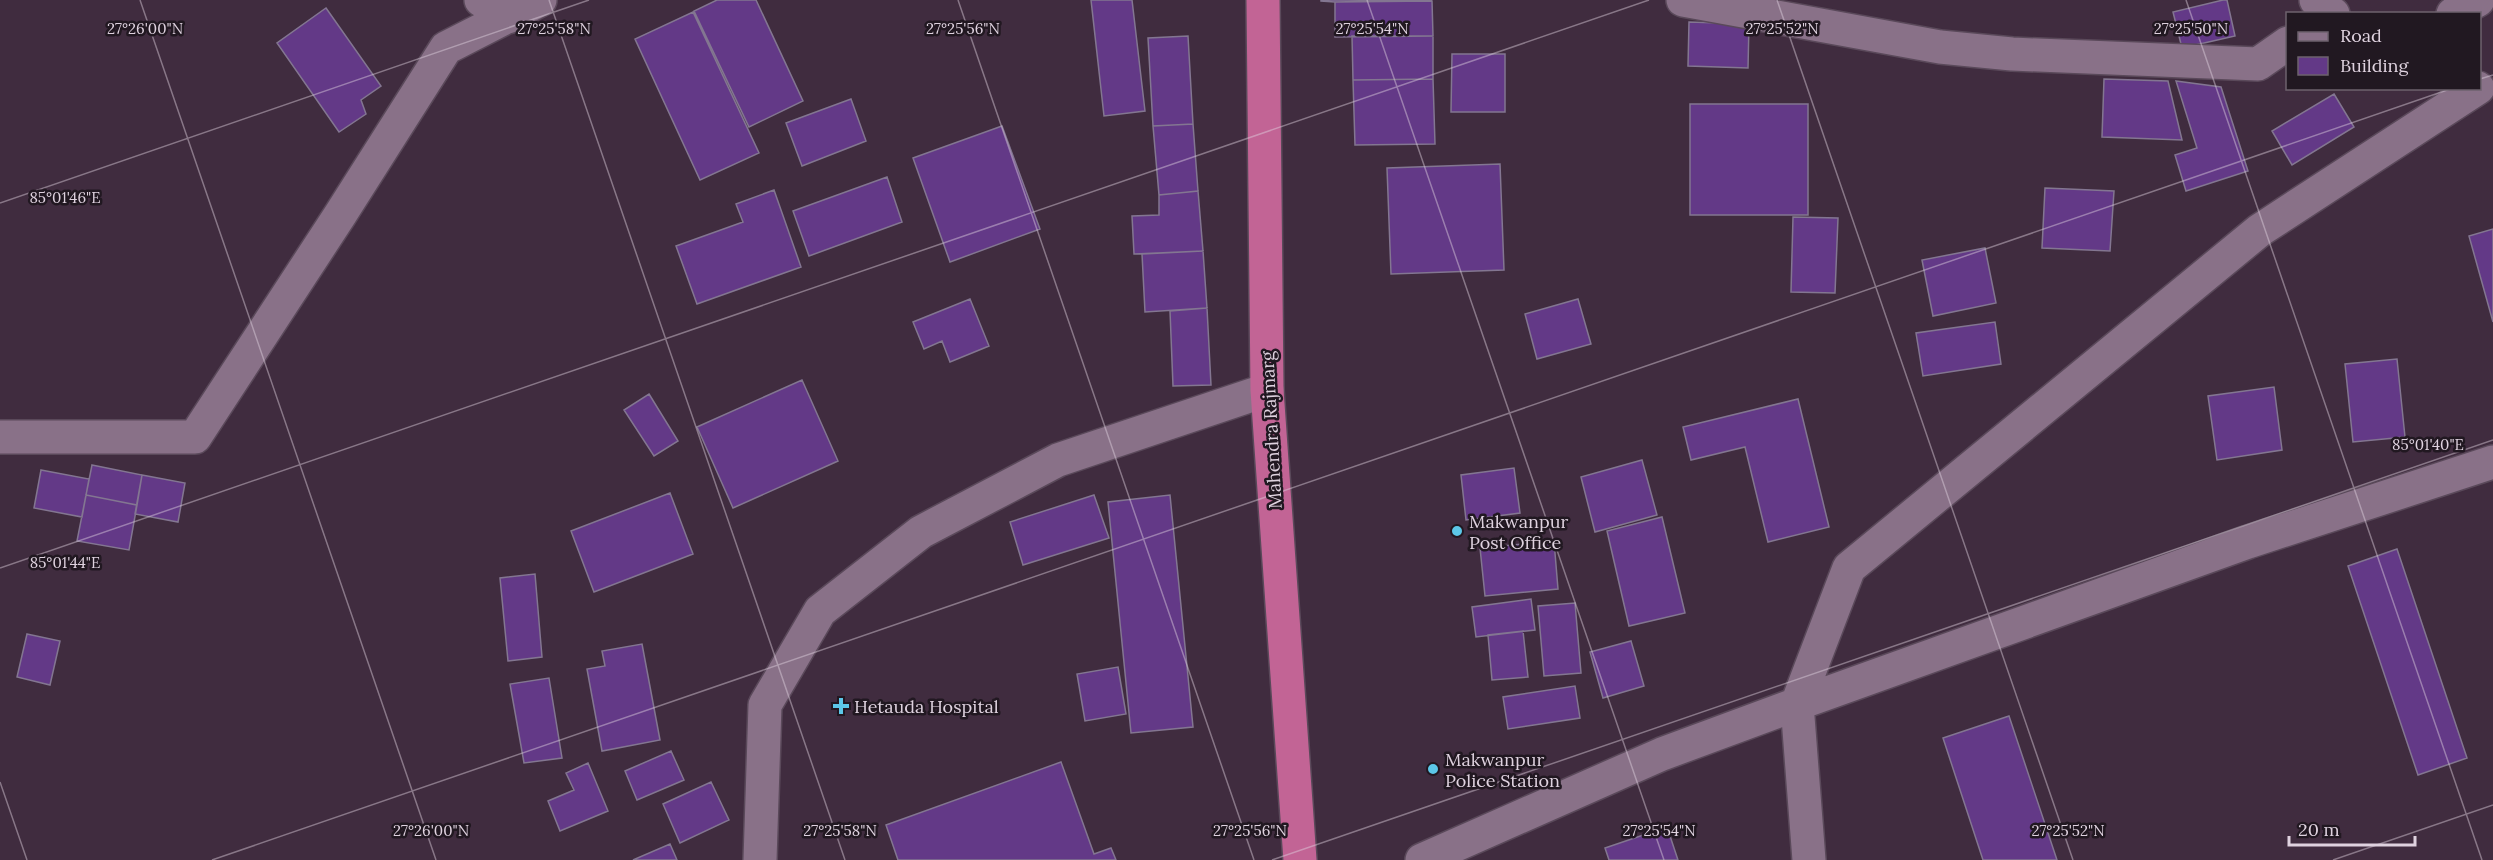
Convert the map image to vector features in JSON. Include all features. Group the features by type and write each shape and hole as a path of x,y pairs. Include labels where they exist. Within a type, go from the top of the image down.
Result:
{"highway":[{"name":"Mahendra Rajmarg","path":"1263,0 1267,390 1300,860"}],"street":[{"path":"0,437 195,437 446,48 494,8 540,0"},
{"path":"1683,0 1940,47 2012,54 2258,64 2286,44"},
{"path":"2456,12 2478,0"},
{"path":"1809,860 1797,704 1849,568 2260,231 2476,90"},
{"path":"760,860 765,705 820,611 921,532 1058,460 1267,390"},
{"path":"1422,860 1662,754 2248,542 2493,462"}],"building":[{"path":"717,0 756,0 803,101 749,127 694,11"},
{"path":"1091,0 1132,0 1145,111 1104,116"},
{"path":"1321,0 1432,0 1335,2 1321,1"},
{"path":"2227,0 2235,36 2182,48 2173,12"},
{"path":"1432,1 1433,36 1335,37 1335,2"},
{"path":"326,8 381,86 361,100 366,114 339,132 277,43"},
{"path":"693,12 759,153 700,180 635,39"},
{"path":"1689,22 1749,24 1748,68 1688,66"},
{"path":"1188,36 1193,124 1153,126 1148,38"},
{"path":"1352,36 1433,36 1433,79 1353,80"},
{"path":"1452,54 1505,54 1505,112 1451,112"},
{"path":"1433,79 1435,144 1355,145 1353,80"},
{"path":"2104,79 2168,81 2182,140 2102,137"},
{"path":"2176,81 2221,87 2248,171 2186,191 2175,155 2197,148"},
{"path":"2334,94 2354,127 2292,165 2272,131"},
{"path":"851,99 866,141 802,166 786,123"},
{"path":"1690,104 1808,104 1808,215 1690,215"},
{"path":"1193,124 1198,191 1159,195 1153,126"},
{"path":"1002,126 1040,229 950,262 913,158"},
{"path":"1500,164 1504,270 1391,274 1387,168"},
{"path":"887,177 902,222 809,256 793,211"},
{"path":"2045,188 2114,191 2110,251 2042,248"},
{"path":"774,190 801,267 697,304 676,246 743,222 736,204"},
{"path":"1198,191 1203,251 1134,254 1132,216 1159,215 1159,195"},
{"path":"1793,217 1838,218 1835,293 1791,292"},
{"path":"2493,229 2493,322 2469,236"},
{"path":"1985,248 1996,303 1933,316 1922,260"},
{"path":"1203,251 1207,308 1145,312 1142,254"},
{"path":"970,299 989,346 950,362 942,341 924,349 913,322"},
{"path":"1578,299 1591,344 1537,359 1525,314"},
{"path":"1207,308 1211,385 1173,386 1170,311"},
{"path":"1995,322 2001,364 1923,376 1916,333"},
{"path":"2397,359 2405,437 2353,442 2345,364"},
{"path":"802,380 838,461 733,508 697,427"},
{"path":"2274,387 2282,450 2217,460 2208,396"},
{"path":"649,394 678,441 654,456 624,410"},
{"path":"1798,399 1829,527 1768,542 1745,447 1691,460 1683,427"},
{"path":"1642,460 1657,515 1595,532 1581,477"},
{"path":"92,465 142,475 137,505 86,495"},
{"path":"1514,468 1520,513 1466,520 1461,475"},
{"path":"41,470 89,479 82,517 34,508"},
{"path":"142,475 185,483 178,522 135,514"},
{"path":"670,493 693,554 594,592 571,531"},
{"path":"86,495 137,505 129,550 77,541"},
{"path":"1094,495 1109,538 1023,565 1010,522"},
{"path":"1170,495 1193,727 1131,733 1108,502"},
{"path":"1662,517 1685,613 1629,626 1607,531"},
{"path":"1554,541 1558,589 1485,596 1480,548"},
{"path":"2397,549 2467,758 2418,775 2348,566"},
{"path":"535,574 542,657 508,661 500,578"},
{"path":"1531,599 1535,630 1476,637 1472,607"},
{"path":"1575,603 1581,673 1544,676 1538,606"},
{"path":"1523,631 1528,677 1492,680 1488,635"},
{"path":"27,634 60,641 50,685 17,677"},
{"path":"1631,641 1644,686 1603,698 1590,652"},
{"path":"642,644 660,740 602,751 587,669 605,666 602,651"},
{"path":"1118,667 1126,714 1085,721 1077,674"},
{"path":"549,678 562,758 524,763 510,684"},
{"path":"1575,686 1580,718 1508,729 1503,697"},
{"path":"2009,716 2057,860 1983,860 1943,738"},
{"path":"671,751 684,780 637,800 625,771"},
{"path":"1061,762 1094,854 1111,848 1116,860 898,860 886,825"},
{"path":"588,763 608,811 560,831 548,801 574,790 566,773"},
{"path":"711,782 729,820 680,843 663,804"},
{"path":"1667,827 1678,860 1609,860 1605,848"},
{"path":"670,844 677,860 633,860"}],"place":[{"name":"Makwanpur Post Office","path":"1457,531"},
{"name":"Hetauda Hospital","path":"841,706"},
{"name":"Makwanpur Police Station","path":"1433,769"}]}
